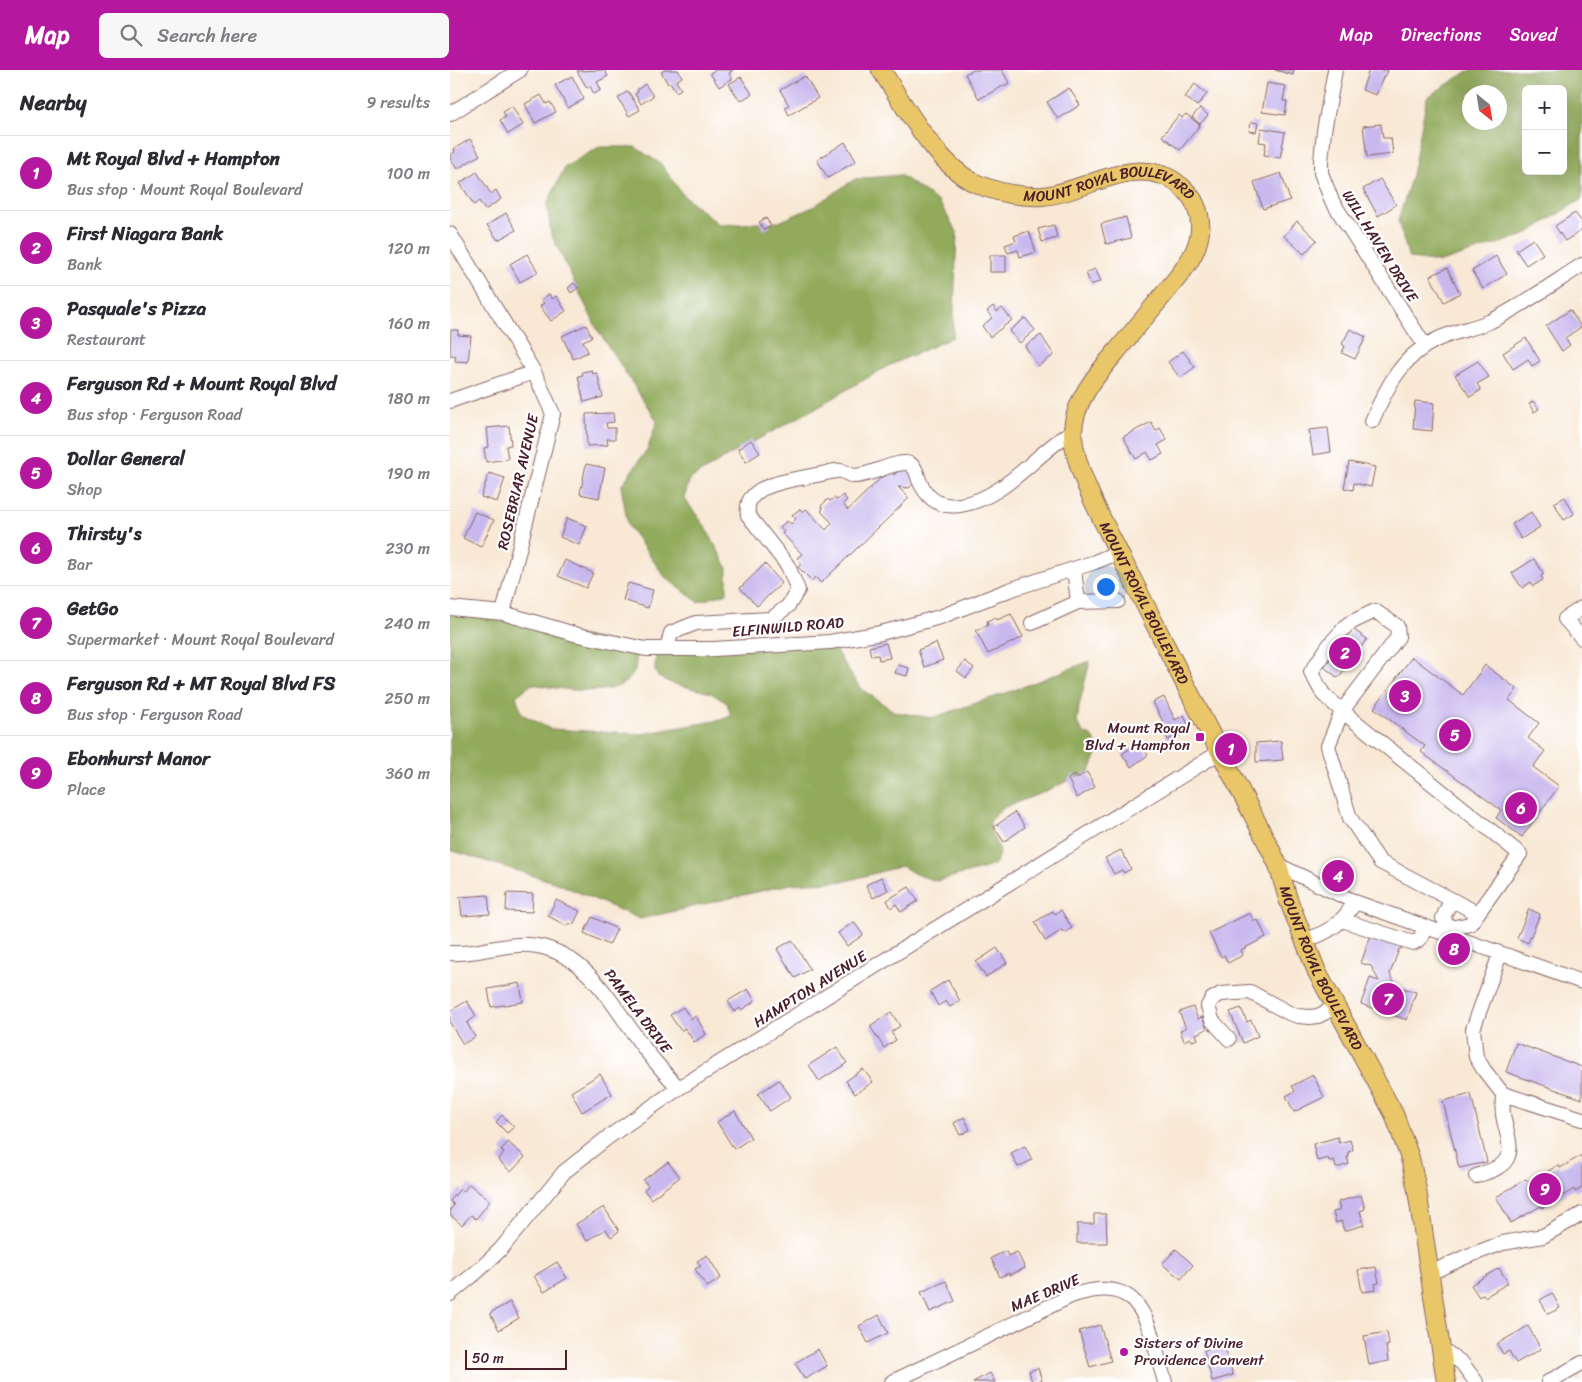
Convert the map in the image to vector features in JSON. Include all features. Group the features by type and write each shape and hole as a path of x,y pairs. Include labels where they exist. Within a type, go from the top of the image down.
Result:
{"main road":[{"name":"MOUNT ROYAL BOULEVARD","path":"882,70 923,134 958,172 974,182 1008,195 1043,196 1061,193 1130,172 1146,171 1170,178 1181,186 1196,205 1200,223 1199,240 1195,252 1181,273 1098,374 1083,396 1076,413 1073,431 1074,449 1086,485 1278,865 1288,899 1317,972 1394,1114 1404,1139 1417,1190 1446,1382"}],"street":[{"path":"450,114 520,70"},
{"name":"WILL HAVEN DRIVE","path":"1335,70 1324,131 1321,173 1332,201 1425,346"},
{"name":"ROSEBRIAR AVENUE","path":"450,234 534,372 553,414 503,614"},
{"path":"1372,422 1386,392 1408,358 1437,339 1491,321 1582,265"},
{"path":"450,401 534,372"},
{"path":"667,649 671,632 696,623 771,619 788,606 798,590 788,566 748,515 747,506 753,495 768,486 840,470 853,476 872,473 902,463 915,468 922,486 937,504 959,506 981,498 1006,485 1056,441 1073,431"},
{"name":"ELFINWILD ROAD","path":"450,608 503,614 578,636 646,649 714,649 830,642 880,633 940,617 1009,590 1119,552"},
{"path":"1074,569 1078,602"},
{"path":"1032,623 1078,602 1118,601"},
{"path":"1582,608 1565,619 1582,638"},
{"path":"1450,932 1470,924 1520,854 1342,711 1323,694 1311,672 1330,644 1348,624 1375,611 1397,626 1398,637 1342,711 1328,746 1350,818 1380,862 1477,913"},
{"name":"HAMPTON AVENUE","path":"450,1294 501,1249 564,1172 607,1138 679,1088 1220,752"},
{"path":"1278,865 1355,902 1425,928 1450,932 1500,954 1582,982"},
{"path":"1450,932 1443,918 1451,900"},
{"path":"1304,941 1322,934 1342,920 1355,902"},
{"path":"1342,920 1412,943 1420,939 1425,928"},
{"name":"PAMELA DRIVE","path":"455,953 478,952 504,946 531,945 550,950 567,958 594,979 645,1049 679,1088"},
{"path":"450,964 455,953"},
{"path":"1500,954 1473,1029 1476,1057 1493,1084 1503,1094 1582,1119"},
{"path":"1230,1039 1212,1020 1208,1006 1212,999 1221,994 1250,992 1288,1013 1304,1017 1318,1016 1336,1007"},
{"path":"1476,1176 1492,1171 1508,1157 1509,1147 1502,1112 1503,1094"},
{"path":"1430,1274 1465,1257 1503,1243 1543,1236 1582,1214"},
{"name":"MAE DRIVE","path":"892,1382 1071,1296 1086,1291 1107,1289 1118,1291 1136,1303 1143,1314 1165,1382"},
{"path":"1442,1348 1462,1363 1476,1382"},
{"path":"1548,1382 1582,1363"}],"green space":[{"path":"1472,70 1582,70 1582,199 1525,235 1441,262 1409,258 1398,221 1412,175 1427,97"},
{"path":"599,147 635,147 661,164 683,195 720,225 779,222 813,207 855,179 900,175 939,202 957,232 953,337 886,367 690,479 684,498 704,525 727,567 727,593 698,602 665,577 628,526 621,486 648,448 657,421 597,329 551,234 547,204 565,167"},
{"path":"450,608 637,647 636,665 633,674 625,682 614,688 586,691 532,684 516,696 522,714 550,729 642,734 720,720 731,716 727,703 711,693 671,683 658,677 655,670 656,649 830,642 860,688 895,712 931,718 1012,691 1090,661 1079,706 1077,723 1084,733 1093,737 1099,749 1090,771 1005,807 990,820 991,833 1000,850 996,863 989,867 937,881 915,874 902,866 846,881 791,884 640,919 557,883 450,850"}],"building":[{"path":"604,70 608,76 597,82 601,90 594,94 590,86 587,88 577,71"},
{"path":"665,70 678,70 682,77 676,81 681,89 676,92 670,82 668,84 661,72"},
{"path":"715,70 733,70 729,73 732,79 719,87 710,73"},
{"path":"973,70 1002,70 1009,83 979,99 965,74"},
{"path":"1275,70 1294,70 1293,75"},
{"path":"1369,70 1388,70 1376,95 1362,90"},
{"path":"572,76 584,99 568,108 555,85"},
{"path":"805,76 818,98 789,115 785,107 789,105 780,90"},
{"path":"741,77 752,94 740,101 729,84"},
{"path":"1267,83 1286,86 1283,101 1287,101 1285,115 1262,112"},
{"path":"645,84 653,96 641,104 635,94"},
{"path":"1195,84 1207,94 1197,106 1185,97"},
{"path":"1069,88 1080,105 1058,119 1047,102"},
{"path":"628,91 640,110 629,116 618,98"},
{"path":"541,95 546,104 550,102 556,112 535,123 525,104"},
{"path":"512,106 523,125 508,134 500,120 506,117 503,112"},
{"path":"1200,108 1208,115 1200,124 1192,117"},
{"path":"1186,114 1200,125 1180,150 1162,136 1179,115 1182,118"},
{"path":"1251,122 1258,123 1256,132 1249,131"},
{"path":"1381,124 1383,138 1391,138 1393,154 1367,157 1363,126"},
{"path":"1261,128 1285,132 1280,158 1264,155 1266,143 1259,142"},
{"path":"470,139 480,155 457,169 450,159 450,155 455,152 454,149"},
{"path":"845,142 856,161 828,178 817,160"},
{"path":"477,172 491,194 496,190 501,199 485,210 479,201 474,205 460,183"},
{"path":"1281,173 1290,200 1263,209 1254,182"},
{"path":"1380,179 1396,205 1378,216 1363,189"},
{"path":"506,213 516,230 498,240 487,225"},
{"path":"1575,213 1582,222 1582,230 1565,241 1555,226"},
{"path":"1126,217 1131,238 1106,244 1101,224"},
{"path":"766,218 771,226 764,230 759,222"},
{"path":"1297,221 1317,240 1304,254 1284,236"},
{"path":"1054,225 1057,238 1042,242 1038,229"},
{"path":"1029,231 1036,252 1020,257 1018,250 1008,253 1005,245 1016,241 1014,236"},
{"path":"1533,239 1543,254 1526,265 1516,250"},
{"path":"527,254 538,272 520,282 510,264"},
{"path":"990,255 1006,255 1006,272 990,272"},
{"path":"1496,256 1507,274 1483,289 1472,271"},
{"path":"1447,268 1460,293 1444,302 1430,276"},
{"path":"1095,269 1101,281 1091,285 1086,273"},
{"path":"574,283 578,288 571,293 568,288"},
{"path":"549,294 552,299 556,296 566,311 551,321 540,306 544,303 541,300"},
{"path":"993,306 997,312 1002,308 1012,320 990,337 982,326 992,318 987,311"},
{"path":"1570,310 1581,327 1565,338 1570,345 1562,351 1546,326"},
{"path":"1025,318 1035,330 1020,343 1009,331"},
{"path":"586,325 592,337 583,341 588,352 573,359 562,336"},
{"path":"1350,329 1366,337 1355,359 1342,353 1345,346 1342,344"},
{"path":"451,330 458,330 458,335 471,336 468,362 455,361 456,356 450,355"},
{"path":"1041,335 1054,355 1038,366 1025,346"},
{"path":"1526,338 1540,361 1532,366 1528,359 1513,369 1503,353"},
{"path":"1183,351 1195,367 1180,378 1168,362"},
{"path":"1478,361 1489,377 1477,384 1481,390 1470,397 1455,375"},
{"path":"592,370 593,374 597,373 603,397 584,402 578,376 583,375 582,372"},
{"path":"1415,401 1434,403 1432,431 1413,429"},
{"path":"1533,401 1539,409 1534,412 1529,404"},
{"path":"613,413 614,422 606,423 607,428 615,428 615,439 607,439 608,445 587,446 586,414"},
{"path":"1151,422 1156,431 1160,428 1167,440 1158,445 1163,454 1152,460 1147,452 1136,459 1123,437"},
{"path":"509,426 511,445 506,446 508,459 486,462 484,448 489,447 487,428"},
{"path":"1328,428 1331,452 1313,455 1309,430"},
{"path":"751,440 760,453 746,462 738,449"},
{"path":"1349,462 1375,467 1371,487 1354,483 1353,490 1344,488"},
{"path":"586,464 605,468 599,498 580,494"},
{"path":"889,470 894,475 899,470 909,470 913,474 913,484 909,488 898,487 909,498 821,583 815,577 812,581 798,567 802,563 797,558 802,554 782,533 784,531 780,527 787,521 791,524 796,519 792,515 800,509 803,512 806,509 826,530 832,523 821,511 823,509 821,506 828,499 830,501 834,498 837,500 843,495 847,500 843,504 848,510"},
{"path":"489,473 505,478 497,502 481,497"},
{"path":"1565,497 1574,514 1564,520 1554,503"},
{"path":"475,512 494,520 481,547 463,538"},
{"path":"1531,512 1540,527 1521,539 1512,524"},
{"path":"567,518 587,526 579,545 560,537"},
{"path":"1534,559 1544,574 1541,576 1543,580 1533,586 1531,582 1522,588 1512,573"},
{"path":"565,560 593,573 586,588 558,576"},
{"path":"765,564 782,583 757,606 740,588"},
{"path":"628,583 653,590 648,608 623,600"},
{"path":"1011,614 1023,637 988,654 976,631 988,625 987,621 996,617 997,620"},
{"path":"1353,629 1367,639 1338,678 1324,667"},
{"path":"886,643 890,658 879,660 878,655 871,656 869,647"},
{"path":"936,643 943,660 924,667 918,650"},
{"path":"1412,657 1463,695 1485,665 1517,689 1509,700 1539,723 1528,738 1545,751 1533,767 1559,786 1522,837 1496,818 1501,810 1421,752 1425,746 1374,708"},
{"path":"965,661 974,668 966,678 957,671"},
{"path":"898,665 909,668 907,676 895,673"},
{"path":"1164,697 1175,720 1184,715 1190,729 1168,740 1162,728 1165,726 1153,702"},
{"path":"1281,741 1283,760 1256,762 1256,743"},
{"path":"1139,742 1148,755 1131,767 1122,754"},
{"path":"1087,772 1095,787 1077,798 1068,779 1075,774 1077,778"},
{"path":"1015,812 1025,827 1004,842 994,827"},
{"path":"1121,850 1131,869 1124,873 1122,870 1114,874 1105,858"},
{"path":"881,877 888,890 873,898 866,885"},
{"path":"909,887 918,901 901,912 896,904 891,908 887,900"},
{"path":"507,893 533,894 532,912 506,911"},
{"path":"488,895 490,914 462,916 460,897"},
{"path":"556,900 580,911 573,925 569,923 567,926 548,916"},
{"path":"1529,909 1540,914 1528,943 1517,938"},
{"path":"1061,910 1072,928 1064,933 1062,930 1045,941 1035,922 1053,911 1055,914"},
{"path":"1250,913 1254,921 1258,920 1266,937 1241,950 1243,955 1228,963 1224,955 1221,957 1209,933"},
{"path":"592,917 617,929 609,945 584,933"},
{"path":"854,922 863,935 847,946 838,933"},
{"path":"1372,932 1403,944 1401,949 1399,949 1390,974 1396,986 1416,992 1407,1020 1361,1004 1370,978 1379,981 1371,966 1361,963"},
{"path":"792,940 810,969 795,978 777,949"},
{"path":"997,948 1007,963 986,977 976,962"},
{"path":"948,980 960,1001 950,1007 946,1001 938,1006 930,991"},
{"path":"520,983 523,1002 491,1007 488,989"},
{"path":"748,989 755,1001 734,1012 728,1001"},
{"path":"467,1001 476,1016 467,1023 475,1037 463,1044 450,1023 450,1011"},
{"path":"683,1007 691,1019 696,1016 706,1034 694,1042 685,1028 681,1031 670,1015"},
{"path":"1193,1007 1198,1019 1202,1017 1207,1029 1196,1034 1198,1039 1192,1041 1190,1038 1184,1041 1180,1030 1186,1028 1179,1012"},
{"path":"1241,1008 1247,1022 1251,1020 1258,1036 1243,1043 1230,1012"},
{"path":"891,1012 900,1026 891,1032 896,1040 884,1048 870,1026"},
{"path":"1516,1043 1582,1067 1582,1099 1506,1072"},
{"path":"837,1047 847,1063 819,1081 809,1065"},
{"path":"863,1069 873,1082 855,1094 846,1081"},
{"path":"600,1074 612,1094 582,1112 571,1092"},
{"path":"1313,1075 1324,1097 1294,1112 1286,1096 1295,1091 1292,1086"},
{"path":"779,1080 791,1097 770,1111 758,1094"},
{"path":"1471,1094 1487,1162 1459,1168 1443,1101"},
{"path":"735,1111 751,1138 734,1149 717,1122"},
{"path":"502,1115 514,1127 507,1133 496,1122"},
{"path":"964,1117 970,1130 960,1135 954,1123"},
{"path":"1338,1137 1339,1143 1350,1140 1353,1150 1348,1152 1349,1164 1336,1168 1334,1160 1329,1161 1328,1158 1317,1161 1313,1144"},
{"path":"508,1142 525,1157 511,1172 498,1160 504,1153 501,1150"},
{"path":"1025,1146 1032,1160 1018,1167 1011,1153"},
{"path":"1582,1155 1582,1188 1575,1192 1574,1189 1542,1208 1541,1206 1511,1223 1496,1197 1526,1179 1529,1183 1558,1165 1560,1168"},
{"path":"668,1162 680,1177 651,1199 644,1190 648,1186 643,1180"},
{"path":"469,1184 490,1201 476,1219 471,1215 462,1225 450,1215 450,1210 454,1205 450,1201 460,1189 463,1192"},
{"path":"1361,1195 1365,1209 1360,1211 1364,1225 1344,1231 1341,1221 1336,1223 1333,1212 1340,1210 1338,1202"},
{"path":"604,1207 619,1231 611,1237 606,1229 587,1241 576,1224"},
{"path":"1094,1214 1106,1214 1107,1243 1077,1243 1077,1224 1094,1224"},
{"path":"1176,1249 1193,1265 1181,1279 1162,1264"},
{"path":"1006,1251 1008,1256 1017,1252 1025,1268 1010,1275 1009,1273 1000,1277 991,1258"},
{"path":"707,1255 721,1278 707,1287 695,1269 701,1266 697,1261"},
{"path":"557,1262 567,1278 544,1292 534,1276"},
{"path":"1376,1267 1379,1283 1375,1284 1376,1290 1362,1292 1358,1270"},
{"path":"1499,1268 1508,1283 1485,1297 1483,1294 1479,1297 1471,1285"},
{"path":"946,1281 955,1301 930,1312 921,1292"},
{"path":"1552,1293 1560,1308 1548,1314 1540,1300"},
{"path":"510,1302 519,1318 499,1330 490,1313"},
{"path":"879,1315 888,1333 868,1343 859,1326"},
{"path":"1100,1325 1111,1361 1090,1367 1079,1331"},
{"path":"1528,1326 1541,1349 1516,1363 1509,1351 1503,1354 1497,1344"},
{"path":"1387,1332 1389,1345 1386,1346 1388,1361 1369,1365 1364,1336"},
{"path":"1224,1345 1233,1375 1212,1381 1204,1350"},
{"path":"818,1349 827,1366 805,1379 795,1363"},
{"path":"1038,1368 1042,1381 1032,1382 1029,1371"},
{"path":"990,1373 995,1382 973,1382"}],"place":[{"name":"First Niagara Bank","path":"1345,653"},
{"name":"Pasquale's Pizza","path":"1405,696"},
{"name":"Dollar General","path":"1455,735"},
{"name":"Mount Royal Blvd + Hampton","path":"1200,737"},
{"name":"Mt Royal Blvd + Hampton","path":"1231,749"},
{"name":"Thirsty's","path":"1521,808"},
{"name":"Ferguson Rd + Mount Royal Blvd","path":"1338,876"},
{"name":"Ferguson Rd + MT Royal Blvd FS","path":"1454,949"},
{"name":"GetGo","path":"1388,999"},
{"name":"Ebonhurst Manor","path":"1545,1189"},
{"name":"Sisters of Divine Providence Convent","path":"1124,1352"}]}
